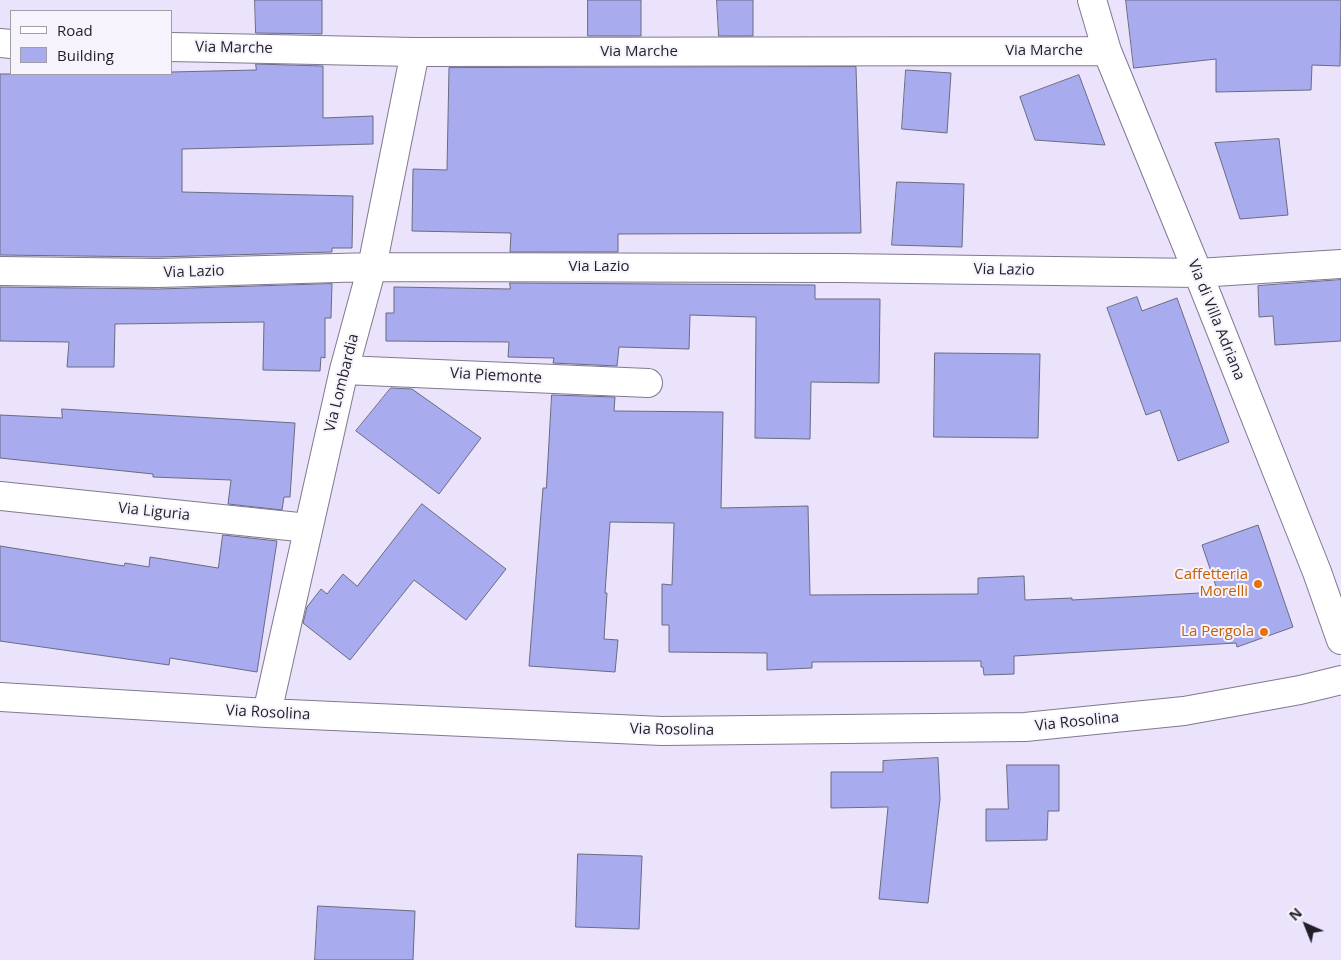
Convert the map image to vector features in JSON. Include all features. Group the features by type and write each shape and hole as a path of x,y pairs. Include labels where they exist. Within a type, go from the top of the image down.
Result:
{"street":[{"name":"Via di Villa Adriana","path":"1092,0 1106,51 1198,273 1317,572 1341,640"},
{"name":"Via Marche","path":"172,47 415,52 1106,51"},
{"name":"Via Lombardia","path":"267,713 344,370 372,267 415,52"},
{"name":"Via Lazio","path":"0,271 158,273 372,267 840,268 1198,273 1341,264"},
{"name":"Via Piemonte","path":"344,370 648,383"},
{"name":"Via Liguria","path":"0,496 308,528"},
{"name":"Via Rosolina","path":"0,697 267,713 662,731 1025,727 1184,711 1300,690 1341,680"}],"building":[{"path":"255,0 322,0 322,34 256,33"},
{"path":"588,0 641,0 641,36 588,36"},
{"path":"717,0 753,0 753,36 719,36"},
{"path":"1126,0 1341,0 1340,66 1312,65 1311,90 1216,92 1216,59 1134,68"},
{"path":"256,64 323,66 323,118 373,116 373,144 182,149 182,192 353,196 352,248 332,248 332,252 158,257 0,255 0,74 172,75 172,72 256,70"},
{"path":"856,67 861,233 618,234 618,252 510,252 511,233 412,231 413,169 447,170 449,68"},
{"path":"906,70 951,73 947,133 902,129"},
{"path":"1079,75 1105,145 1035,140 1020,97"},
{"path":"1279,139 1288,215 1240,219 1215,143"},
{"path":"897,182 964,184 962,247 892,245"},
{"path":"1341,280 1341,341 1275,345 1273,316 1259,317 1258,286"},
{"path":"510,283 815,285 815,299 880,299 879,383 811,382 810,439 755,438 756,317 690,315 689,349 619,347 617,366 553,363 554,358 508,357 509,342 386,341 386,313 394,313 394,287 510,289"},
{"path":"332,284 331,318 325,318 325,358 321,357 320,371 263,370 264,322 115,324 114,367 67,367 69,342 0,341 0,287 158,289"},
{"path":"1137,297 1142,311 1177,298 1229,442 1178,461 1160,410 1146,415 1107,308"},
{"path":"935,353 1040,354 1038,438 934,437"},
{"path":"391,388 412,389 481,438 439,494 356,431"},
{"path":"552,395 615,397 614,411 723,412 721,508 808,506 810,595 978,594 978,578 1024,576 1025,600 1072,598 1072,600 1218,592 1202,545 1258,525 1293,627 1237,647 1236,643 1014,656 1014,674 984,675 981,661 812,662 812,668 767,670 767,653 669,652 669,625 662,625 662,584 672,585 674,523 610,522 604,639 618,640 615,672 529,666 543,488 546,488"},
{"path":"62,409 295,423 290,497 284,497 282,510 228,504 231,480 153,477 153,474 0,458 0,415 62,418"},
{"path":"422,504 506,569 466,620 414,580 350,660 303,623 307,607 321,589 327,594 343,574 357,586"},
{"path":"223,535 277,541 257,672 170,658 169,665 0,641 0,546 124,566 125,563 149,567 150,557 218,568"},
{"path":"938,758 940,799 928,903 879,899 888,807 831,808 831,772 883,772 883,761"},
{"path":"1007,765 1059,765 1059,811 1048,811 1047,840 986,841 986,809 1008,809"},
{"path":"578,854 642,856 639,929 576,927"},
{"path":"318,906 415,911 413,960 315,960"}],"place":[{"name":"Caffetteria Morelli","path":"1258,584"},
{"name":"La Pergola","path":"1264,632"}]}
